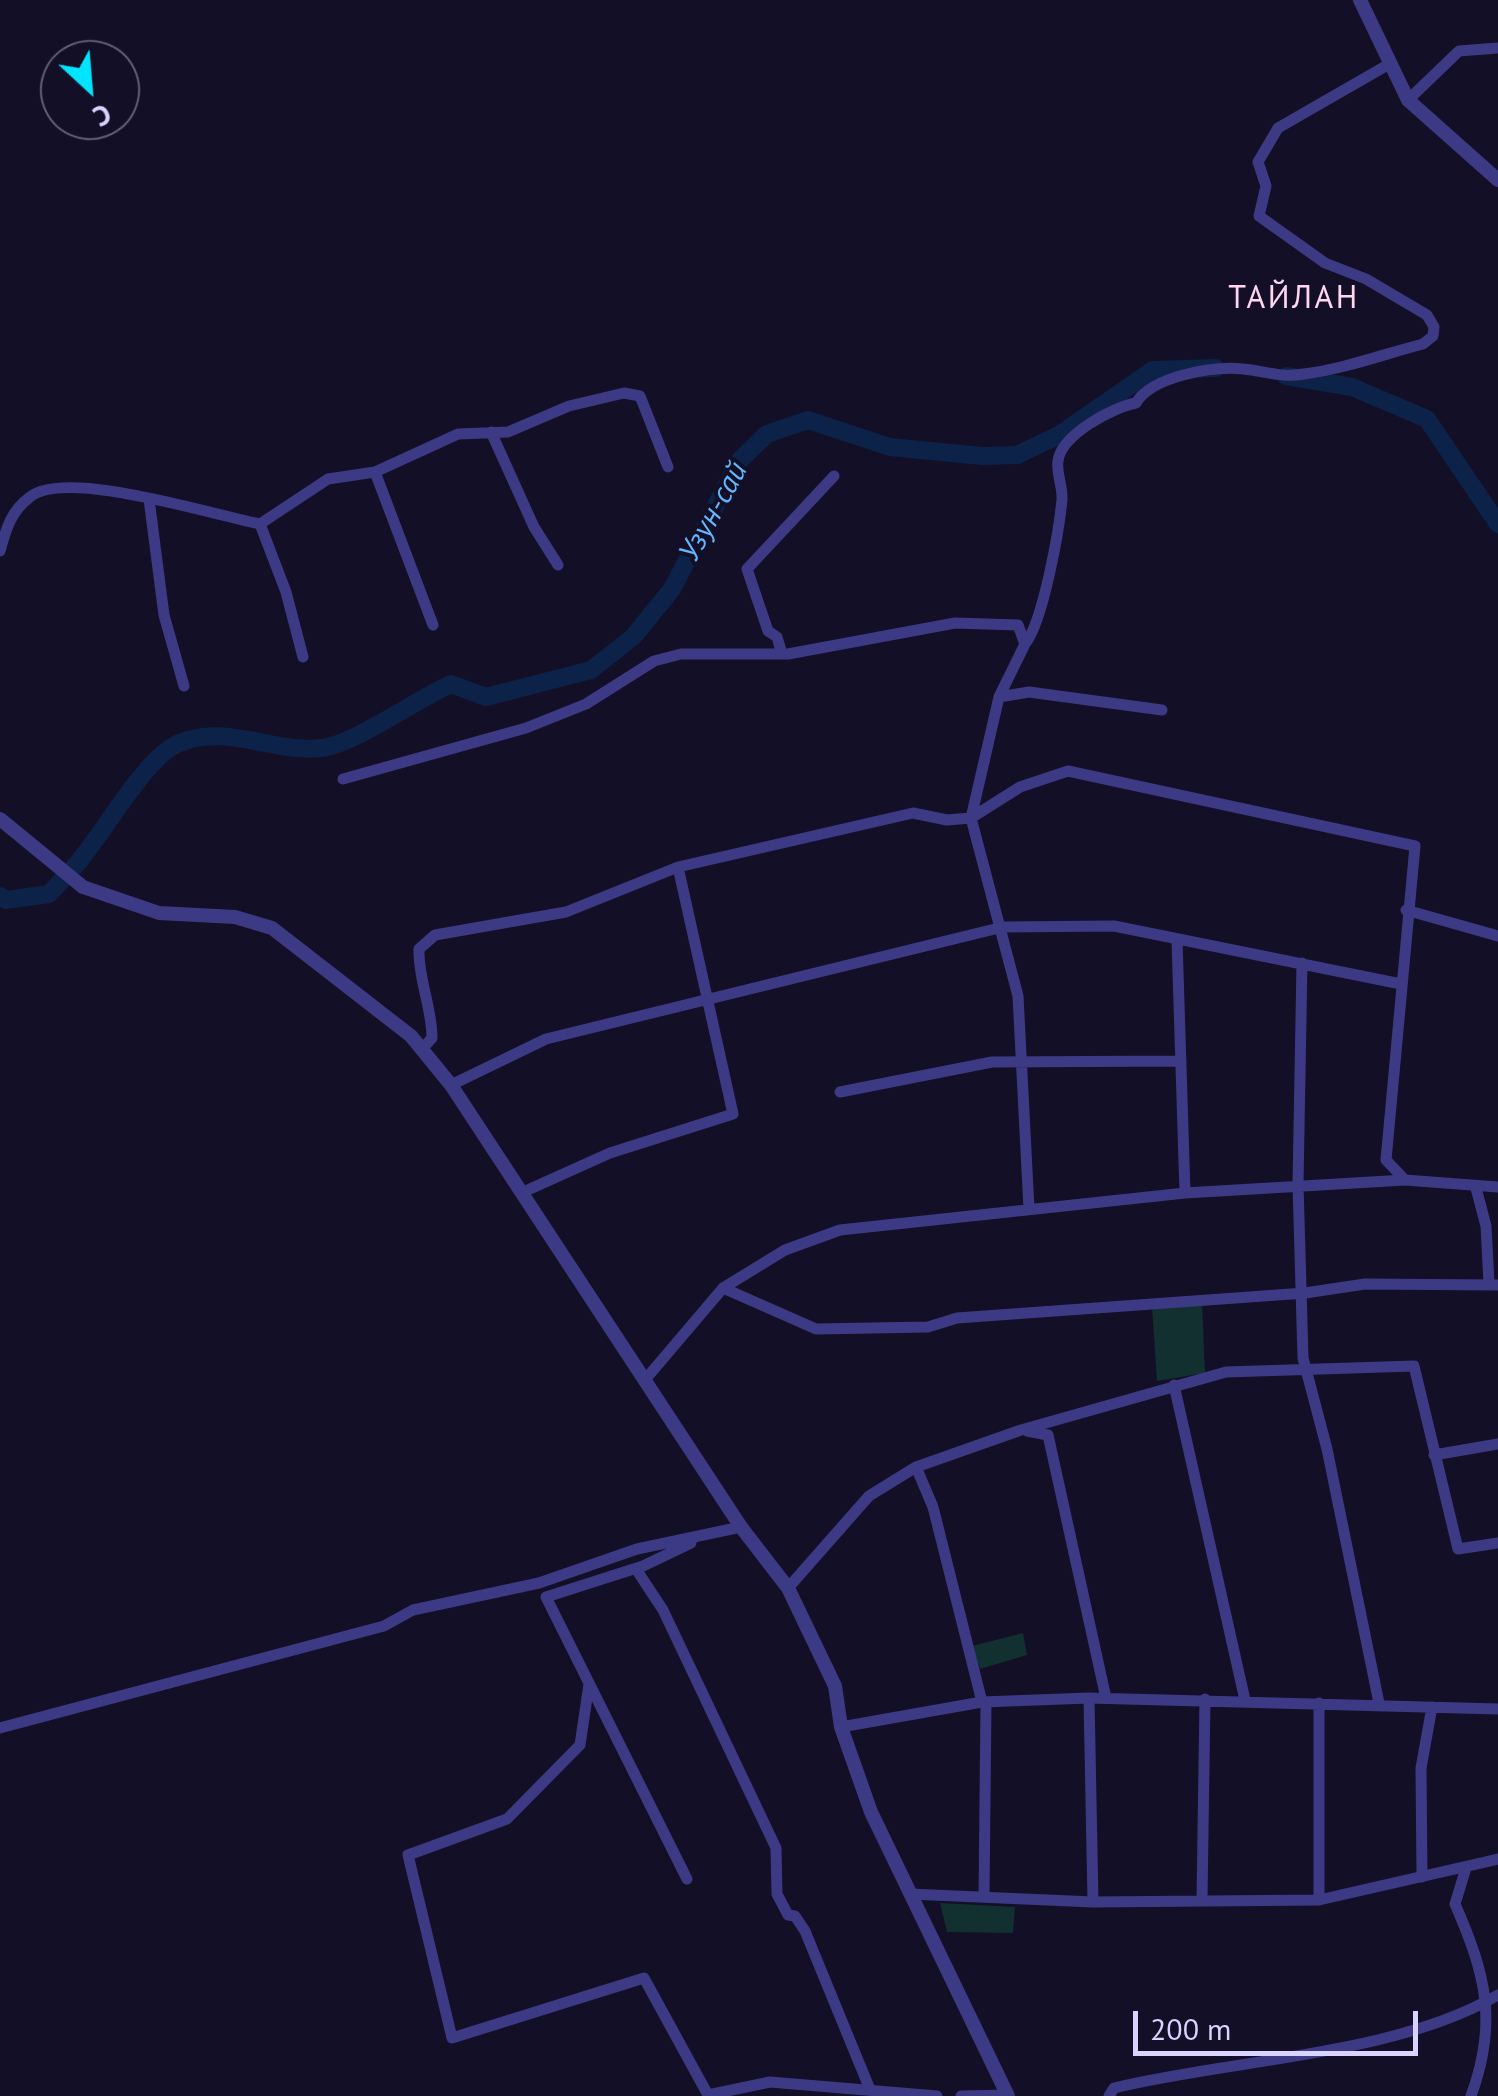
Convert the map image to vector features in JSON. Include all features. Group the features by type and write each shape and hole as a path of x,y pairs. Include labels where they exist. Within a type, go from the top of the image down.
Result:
{"street":[{"path":"1360,0 1408,100 1498,180"},
{"path":"1408,100 1460,51 1498,48"},
{"path":"1029,1209 1018,996 1003,927 971,818 999,697 1036,630 1042,610 1062,499 1058,460 1066,443 1102,414 1136,402 1143,392 1165,381 1242,369 1282,377 1315,373 1424,344 1433,336 1434,327 1427,315 1366,279 1324,262 1268,227 1259,216 1266,186 1260,156 1278,128 1306,108 1391,63"},
{"path":"0,551 10,518 32,494 52,488 100,488 260,524 328,479 375,472 458,434 508,432 569,406 624,393 640,396 668,467"},
{"path":"491,432 534,527 558,565"},
{"path":"375,472 432,626"},
{"path":"782,654 778,637 768,631 747,569 834,476"},
{"path":"149,499 164,615 184,686"},
{"path":"260,524 286,592 303,657"},
{"path":"343,779 526,728 586,704 654,661 681,654 782,654 954,623 998,620 1018,624 1026,644"},
{"path":"999,697 1060,695 1162,710"},
{"path":"422,1050 432,1038 419,949 434,935 566,912 678,867 913,813 948,820 971,818 1020,787 1068,770 1305,826 1415,846 1406,910 1386,1160 1405,1180"},
{"path":"0,819 83,888 158,913 235,917 272,928 411,1036 451,1085 741,1527 788,1588 835,1686 841,1727 872,1812 1008,2096 961,2096"},
{"path":"522,1193 610,1153 733,1114 710,996 678,867"},
{"path":"1406,910 1498,936"},
{"path":"451,1085 546,1039 1003,927 1114,926 1401,984"},
{"path":"1176,940 1185,1193"},
{"path":"1302,963 1298,1184 1306,1368 1379,1703"},
{"path":"840,1092 992,1062 1180,1061"},
{"path":"644,1381 723,1288 785,1250 840,1230 1298,1184 1405,1180 1498,1187"},
{"path":"723,1288 816,1329 928,1327 957,1318 1305,1293 1366,1284 1494,1284 1476,1188"},
{"path":"788,1588 869,1496 916,1467 1022,1430 1226,1372 1414,1366 1458,1548 1498,1542"},
{"path":"1174,1385 1245,1700"},
{"path":"1022,1430 1048,1435 1106,1698"},
{"path":"1434,1455 1498,1444"},
{"path":"916,1467 932,1507 984,1702 984,1896"},
{"path":"0,1728 123,1699 384,1626 413,1610 539,1583 637,1549 741,1527"},
{"path":"687,1880 546,1597 636,1569 709,1535"},
{"path":"636,1569 663,1610 776,1848 777,1894 788,1916 795,1916 806,1931 870,2087"},
{"path":"590,1684 580,1745 507,1819 408,1855 452,2038 644,1978 708,2095 770,2082 870,2087 937,2096"},
{"path":"1089,1698 1092,1902"},
{"path":"841,1727 984,1702 1089,1698 1498,1709"},
{"path":"1202,1900 1205,1699"},
{"path":"1318,1900 1319,1702"},
{"path":"1422,1876 1422,1768 1432,1707"},
{"path":"910,1894 1092,1902 1318,1900 1498,1859"},
{"path":"1466,1868 1455,1904 1497,1996 1496,2032 1486,2072 1471,2096"},
{"path":"1109,2096 1114,2088 1168,2075 1389,2037 1497,1996"}],"green space":[{"path":"1202,1303 1205,1373 1157,1381 1152,1307"},
{"path":"1023,1633 1027,1655 980,1669 972,1646"},
{"path":"940,1903 1015,1907 1013,1933 947,1932"}],"waterway":[{"name":"Узун-сай","path":"74,867 136,782 177,744 213,736 321,748 367,730 451,684 486,697 591,670 633,637 672,589 740,460 767,434 808,420 890,447 982,456 1017,455 1059,435 1153,370 1216,368"},
{"name":"Узун-сай","path":"1286,376 1352,387 1427,419 1498,524"},
{"name":"Узун-сай","path":"0,896 6,900 49,894 64,878"}],"district":[{"name":"ТАЙЛАН","path":"1294,299"}]}
